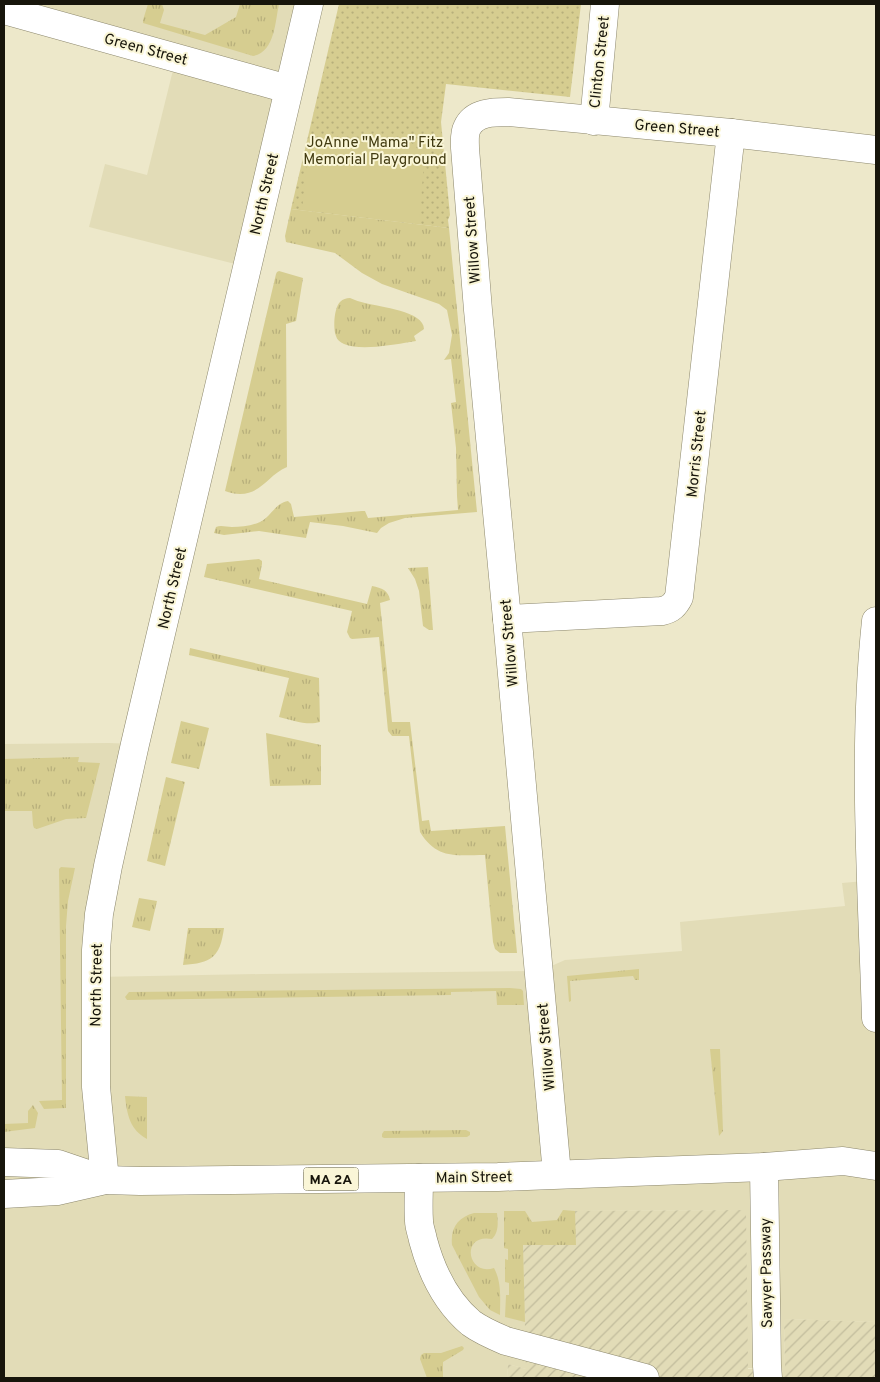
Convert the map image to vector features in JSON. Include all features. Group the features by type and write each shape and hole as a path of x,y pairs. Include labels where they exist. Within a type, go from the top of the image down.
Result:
{"street":[{"name":"North Street","path":"105,1180 96,1087 96,959 99,914 135,744 309,4"},
{"name":"Clinton Street","path":"594,121 605,4"},
{"name":"Green Street","path":"4,10 288,89"},
{"name":"Green Street","path":"478,117 486,113 508,112 876,150"},
{"name":"Willow Street","path":"478,117 472,120 467,128 465,148 478,320 508,620 557,1174"},
{"name":"Morris Street","path":"508,620 662,611 670,609 679,597 731,134"},
{"path":"876,621 870,697 868,778 876,1018"},
{"name":"Main Street","path":"843,1161 876,1146"},
{"name":"Main Street","path":"4,1194 57,1191 105,1180 419,1178 764,1167 843,1161 876,1166"},
{"name":"Main Street","path":"4,1162 58,1164 105,1180"},
{"name":"Sawyer Passway","path":"764,1167 768,1378"},
{"path":"419,1178 419,1221 427,1256 445,1292 471,1322 487,1333 506,1341 645,1378"}],"shaded area":[{"path":"4,4 309,4 247,267 89,227 105,164 147,175 176,58"},
{"path":"4,744 135,744 96,977 540,971 565,960 682,951 680,922 845,906 842,883 876,880 876,1322 784,1319 785,1369 747,1368 738,1210 575,1211 576,1245 526,1364 526,1369 508,1364 507,1378 4,1378"},
{"path":"575,1211 746,1211 748,1369 785,1369 784,1319 876,1322 876,1378 507,1378 508,1364 526,1369 523,1245 575,1245"}],"green space":[{"path":"148,4 162,4 164,10 160,23 205,35 236,17 240,4 279,4 270,43 266,49 253,56 143,23"},
{"name":"JoAnne \"Mama\" Fitz Memorial Playground","path":"339,4 581,4 570,97 446,84 441,122 450,215 448,220 449,228 291,209"},
{"path":"310,137 425,149 419,224 302,210"},
{"path":"291,209 449,228 477,512 405,518 389,523 377,533 310,522 306,538 259,531 224,535 214,533 218,526 232,527 260,522 280,504 288,501 291,504 294,517 365,511 368,518 458,510 456,448 451,403 456,402 451,359 444,360 449,353 452,335 447,310 439,304 382,284 362,273 335,253 286,242 285,236"},
{"path":"279,271 303,278 296,321 286,324 287,467 280,470 260,487 248,493 232,493 225,491 276,274"},
{"path":"350,298 409,314 422,323 424,329 414,336 416,341 367,347 344,344 336,337 336,309 340,302"},
{"path":"259,559 262,561 262,564 259,579 367,604 372,586 382,589 388,594 390,600 380,603 392,722 410,722 422,821 429,820 431,831 505,826 517,953 500,953 495,949 485,855 457,855 441,852 433,847 420,832 409,736 392,736 388,731 379,637 350,638 347,632 352,611 204,577 207,564"},
{"path":"428,567 433,630 423,626 419,591 415,579 408,568"},
{"path":"190,648 319,678 320,722 305,723 279,717 289,678 189,655"},
{"path":"181,721 209,728 199,769 171,763"},
{"path":"266,733 321,745 321,785 270,786"},
{"path":"79,757 78,762 100,763 86,818 66,819 37,829 33,825 32,811 4,811 4,759"},
{"path":"166,777 185,782 165,866 147,861"},
{"path":"61,867 75,868 68,901 66,926 66,1108 44,1109 39,1101 62,1100 59,869"},
{"path":"139,898 157,901 150,931 132,927"},
{"path":"188,928 224,928 220,946 213,957 201,963 183,965"},
{"path":"639,969 639,980 635,980 633,976 570,981 571,1001 569,1002 567,976"},
{"path":"510,988 523,991 524,1005 497,1005 496,991 451,992 451,995 127,1000 125,997 129,992"},
{"path":"710,1049 720,1049 723,1131 719,1136"},
{"path":"125,1096 147,1097 147,1139 137,1131 130,1121"},
{"path":"33,1105 38,1113 35,1128 4,1132 4,1124 28,1123 28,1111"},
{"path":"466,1130 470,1132 470,1135 467,1137 382,1137 384,1131"},
{"path":"563,1210 575,1211 576,1245 523,1245 525,1322 505,1317 506,1295 509,1295 509,1283 505,1282 505,1259 508,1260 508,1249 504,1248 504,1211 525,1211 532,1222 557,1220"},
{"path":"474,1213 497,1213 496,1233 492,1239 482,1239 475,1242 471,1248 471,1255 473,1261 478,1266 485,1269 494,1268 497,1274 500,1315 490,1310 479,1297 452,1245 454,1228 464,1217"},
{"path":"462,1346 463,1350 443,1362 443,1378 427,1378 420,1359 421,1355 424,1353 441,1353"}]}
